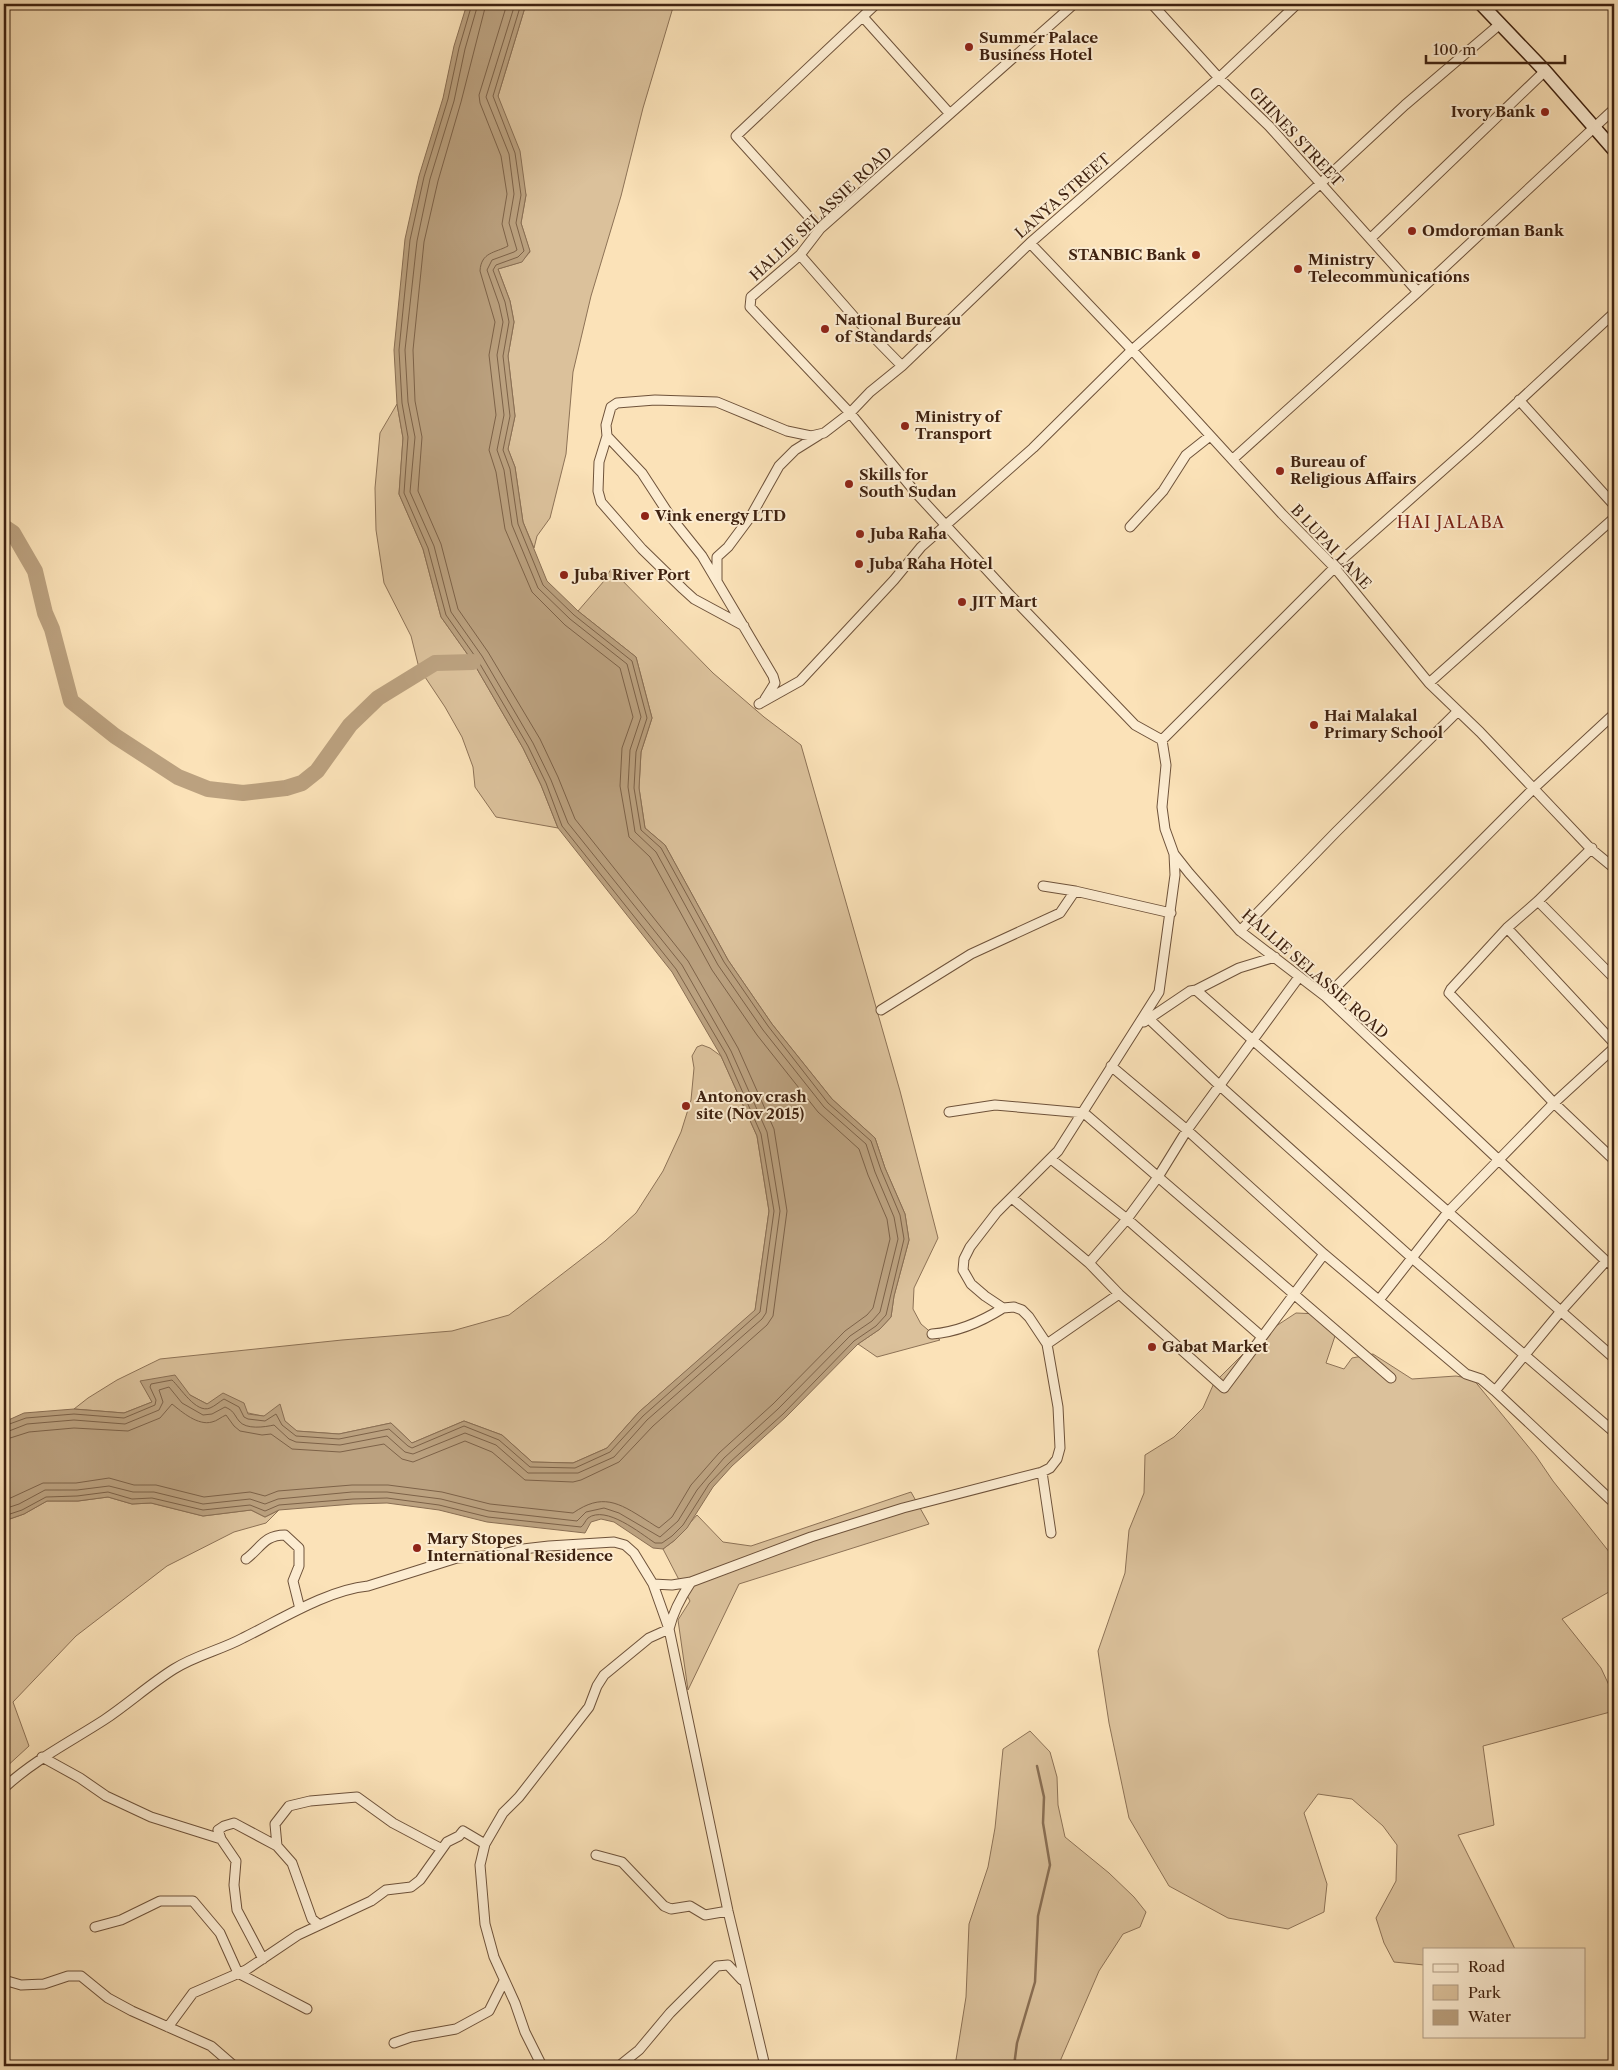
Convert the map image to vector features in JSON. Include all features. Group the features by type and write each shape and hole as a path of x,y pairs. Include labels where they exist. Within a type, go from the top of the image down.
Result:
{"street":[{"path":"820,230 736,136 876,4"},
{"name":"HALLIE SELASSIE ROAD","path":"1074,4 820,230 800,255 751,297 750,307 850,413 946,526 1134,725 1162,740 1166,765 1162,807 1165,829 1174,854 1240,931 1326,997 1612,1265"},
{"name":"GHINES STREET","path":"1152,4 1219,78 1270,126 1418,292"},
{"name":"LANYA STREET","path":"717,581 717,557 728,547 751,516 779,466 795,450 850,413 870,392 902,366 1030,243 1219,78 1297,4"},
{"path":"1481,4 1545,71 1614,150"},
{"path":"863,17 950,114"},
{"path":"607,436 642,473 670,516 702,556 773,676 774,683 767,697 759,704 800,681 850,628 921,547 1033,448 1132,350 1321,183 1405,105 1500,24"},
{"path":"1371,238 1545,71"},
{"path":"1233,459 1418,292 1614,109"},
{"name":"B LUPAI LANE","path":"1030,243 1132,350 1282,514 1335,568 1429,683 1457,712 1480,732 1533,790 1591,848 1614,868"},
{"path":"800,255 856,319 902,366"},
{"path":"1162,740 1335,568 1614,313"},
{"path":"744,626 694,599 642,549 601,502 598,492 599,462 607,436 606,425 609,412 611,407 617,403 672,400 718,402 787,431 811,436 819,435"},
{"path":"1519,400 1614,505"},
{"path":"1130,527 1163,491 1186,455 1210,436"},
{"path":"1429,683 1614,518"},
{"path":"1240,931 1457,712"},
{"path":"1326,997 1533,790 1614,714"},
{"path":"1591,848 1594,847 1507,928 1451,989 1450,993 1554,1103 1614,1160"},
{"path":"1003,1308 971,1284 963,1270 964,1259 970,1247 997,1212 1051,1160 1084,1113 1125,1043 1159,992 1171,913 1175,875 1174,854"},
{"path":"1043,886 1075,890 1171,913"},
{"path":"881,1010 971,954 1060,913 1075,890"},
{"path":"1538,901 1614,978"},
{"path":"1507,928 1614,1043"},
{"path":"1125,1043 1148,1018 1190,991 1196,990 1239,968 1275,957"},
{"path":"1088,1263 1128,1219 1158,1177 1187,1130 1299,977"},
{"path":"1196,990 1614,1358"},
{"path":"1148,1018 1219,1085 1412,1258 1614,1432"},
{"path":"1379,1300 1448,1212 1554,1103 1614,1048"},
{"path":"1111,1066 1187,1130 1324,1254 1466,1374 1481,1379 1495,1391 1614,1503"},
{"path":"949,1112 995,1105 1084,1113 1391,1378"},
{"path":"1051,1160 1128,1219 1261,1336"},
{"path":"1012,1198 1088,1263 1119,1294 1224,1388 1324,1254"},
{"path":"1495,1391 1561,1311 1612,1265"},
{"path":"1047,1344 1119,1294"},
{"path":"653,1584 672,1585 690,1582 812,1538 903,1508 1042,1472 1050,1468 1057,1459 1060,1448 1058,1407 1047,1344 1030,1317 1022,1310 1014,1307 1003,1308 973,1325 948,1333 932,1334"},
{"path":"1042,1472 1051,1533"},
{"path":"246,1559 261,1543 276,1535 285,1535 298,1548 299,1566 293,1582 300,1609"},
{"path":"4,1788 42,1758 101,1722 172,1670 191,1659 243,1638 300,1609 354,1588 368,1586 457,1558 500,1556 523,1550 588,1543 614,1542 624,1545 634,1553 653,1584 669,1629 728,1911 765,2066"},
{"path":"542,2066 525,2032 515,2003 494,1957 485,1924 480,1865 485,1844 503,1813 519,1797 589,1707 597,1686 604,1675 649,1638 669,1629 676,1608 690,1582"},
{"path":"42,1758 80,1778 106,1796 124,1805 151,1817 221,1839"},
{"path":"277,1846 275,1824 289,1806 310,1801 357,1797 393,1823 442,1849"},
{"path":"263,1959 237,1910 234,1885 236,1861 221,1839 218,1830 224,1826 234,1823 277,1846 292,1863 312,1918 318,1924"},
{"path":"168,2027 193,1993 246,1970 298,1935 370,1901 386,1890 411,1888 420,1880 448,1842 460,1836 463,1831 485,1844"},
{"path":"596,1855 622,1862 664,1906 671,1909 690,1906 705,1915 728,1911"},
{"path":"95,1927 121,1920 160,1901 193,1901 220,1933 238,1973 307,2009"},
{"path":"620,2066 639,2050 670,2013 717,1966 728,1965 744,1982"},
{"path":"4,1980 21,1986 44,1984 68,1976 81,1976 108,1998 132,2011 211,2046 234,2066"},
{"path":"394,2043 411,2037 456,2030 489,2011 504,1981"}],"green space":[{"path":"526,4 674,4 643,108 621,196 591,296 573,372 566,454 550,518 537,536 534,548 523,522 515,467 508,449 515,416 508,356 514,322 510,301 498,269 521,262 530,252 521,223 526,195 498,96"},
{"path":"397,404 403,438 399,494 423,549 441,617 473,662 523,748 541,785 558,828 496,817 475,787 473,767 462,737 419,668 411,636 384,583 376,530 375,488 380,433"},
{"path":"611,569 713,673 764,717 801,745 900,1091 938,1238 914,1288 913,1309 921,1324 940,1340 877,1357 858,1344 880,1329 891,1317 894,1296 909,1240 905,1214 885,1168 875,1138 832,1099 772,1024 728,960 665,845 645,828 639,788 641,752 652,718 636,657 578,611 604,581"},
{"path":"702,1045 721,1056 757,1136 769,1211 755,1311 639,1412 607,1448 573,1463 532,1462 502,1435 464,1421 412,1443 391,1423 339,1434 296,1431 285,1421 207,1404 190,1395 141,1381 152,1402 124,1413 74,1409 117,1380 160,1359 342,1340 452,1331 509,1315 605,1241 636,1213 663,1171 681,1132 691,1100 694,1068 692,1056 697,1047"},
{"path":"1296,1313 1319,1314 1337,1330 1326,1363 1344,1369 1352,1358 1373,1354 1412,1379 1456,1376 1473,1379 1536,1456 1553,1481 1614,1558 1614,1589 1562,1619 1601,1668 1614,1696 1614,1711 1483,1746 1494,1825 1458,1835 1514,1948 1423,1948 1423,1965 1394,1962 1384,1943 1376,1918 1396,1881 1397,1845 1383,1826 1352,1799 1318,1794 1304,1813 1327,1884 1324,1912 1288,1929 1228,1918 1169,1886 1129,1818 1109,1723 1098,1651 1125,1573 1129,1530 1144,1493 1145,1455 1174,1437 1203,1408 1214,1383 1270,1330"},
{"path":"911,1492 929,1524 739,1584 688,1690 678,1620 690,1601 663,1549 675,1540 697,1515 723,1542 751,1546"},
{"path":"108,1497 132,1504 151,1503 203,1516 251,1510 265,1517 279,1510 266,1523 234,1532 167,1566 76,1636 13,1702 29,1746 4,1769 4,1521 24,1514 47,1501 78,1501"},
{"path":"1030,1731 1050,1752 1057,1777 1058,1805 1065,1837 1109,1873 1134,1897 1146,1912 1140,1927 1123,1934 1099,1971 1058,2066 955,2066 966,1997 969,1924 988,1867 995,1828 1003,1749"}],"water":[{"path":"467,4 526,4 498,96 520,151 526,195 521,223 530,251 522,262 498,269 510,301 514,322 508,356 515,416 508,449 515,467 523,522 547,581 578,611 636,657 652,718 641,752 639,788 645,828 665,845 728,960 772,1024 832,1099 875,1138 885,1168 905,1214 909,1240 894,1296 891,1317 880,1329 858,1344 786,1417 732,1466 713,1487 687,1528 663,1549 653,1548 614,1522 601,1519 591,1522 585,1533 487,1522 439,1510 387,1503 279,1510 265,1517 251,1510 203,1516 151,1503 132,1504 108,1497 78,1501 47,1501 24,1514 4,1521 4,1422 24,1413 74,1409 124,1413 152,1402 140,1381 175,1375 190,1395 207,1404 223,1393 244,1403 248,1414 264,1416 280,1404 285,1421 297,1431 339,1434 391,1423 412,1443 464,1421 502,1435 532,1462 573,1463 607,1448 639,1412 755,1310 769,1211 757,1136 721,1056 672,972 558,828 541,785 523,748 473,662 441,617 423,549 399,494 403,438 397,404 394,350 405,239 419,176 443,98 454,46"}],"waterway":[{"path":"4,527 13,533 35,571 45,613 52,629 71,701 115,736 178,777 208,789 243,793 286,788 302,783 317,771 350,725 378,698 435,663 473,662"},
{"path":"1014,2066 1017,2043 1035,1982 1038,1916 1050,1865 1043,1823 1044,1797 1037,1766"}],"place":[{"name":"Summer Palace Business Hotel","path":"969,47"},
{"name":"Ivory Bank","path":"1545,112"},
{"name":"Omdoroman Bank","path":"1412,231"},
{"name":"STANBIC Bank","path":"1196,255"},
{"name":"Ministry Telecommunications","path":"1298,269"},
{"name":"National Bureau of Standards","path":"825,329"},
{"name":"Ministry of Transport","path":"905,426"},
{"name":"Bureau of Religious Affairs","path":"1280,471"},
{"name":"Skills for South Sudan","path":"849,484"},
{"name":"Vink energy LTD","path":"645,516"},
{"name":"Juba Raha","path":"860,534"},
{"name":"Juba Raha Hotel","path":"859,564"},
{"name":"Juba River Port","path":"564,575"},
{"name":"JIT Mart","path":"962,602"},
{"name":"Hai Malakal Primary School","path":"1314,725"},
{"name":"Antonov crash site (Nov 2015)","path":"686,1106"},
{"name":"Gabat Market","path":"1152,1347"},
{"name":"Mary Stopes International Residence","path":"417,1548"}],"district":[{"name":"HAI JALABA","path":"1451,522"}]}
